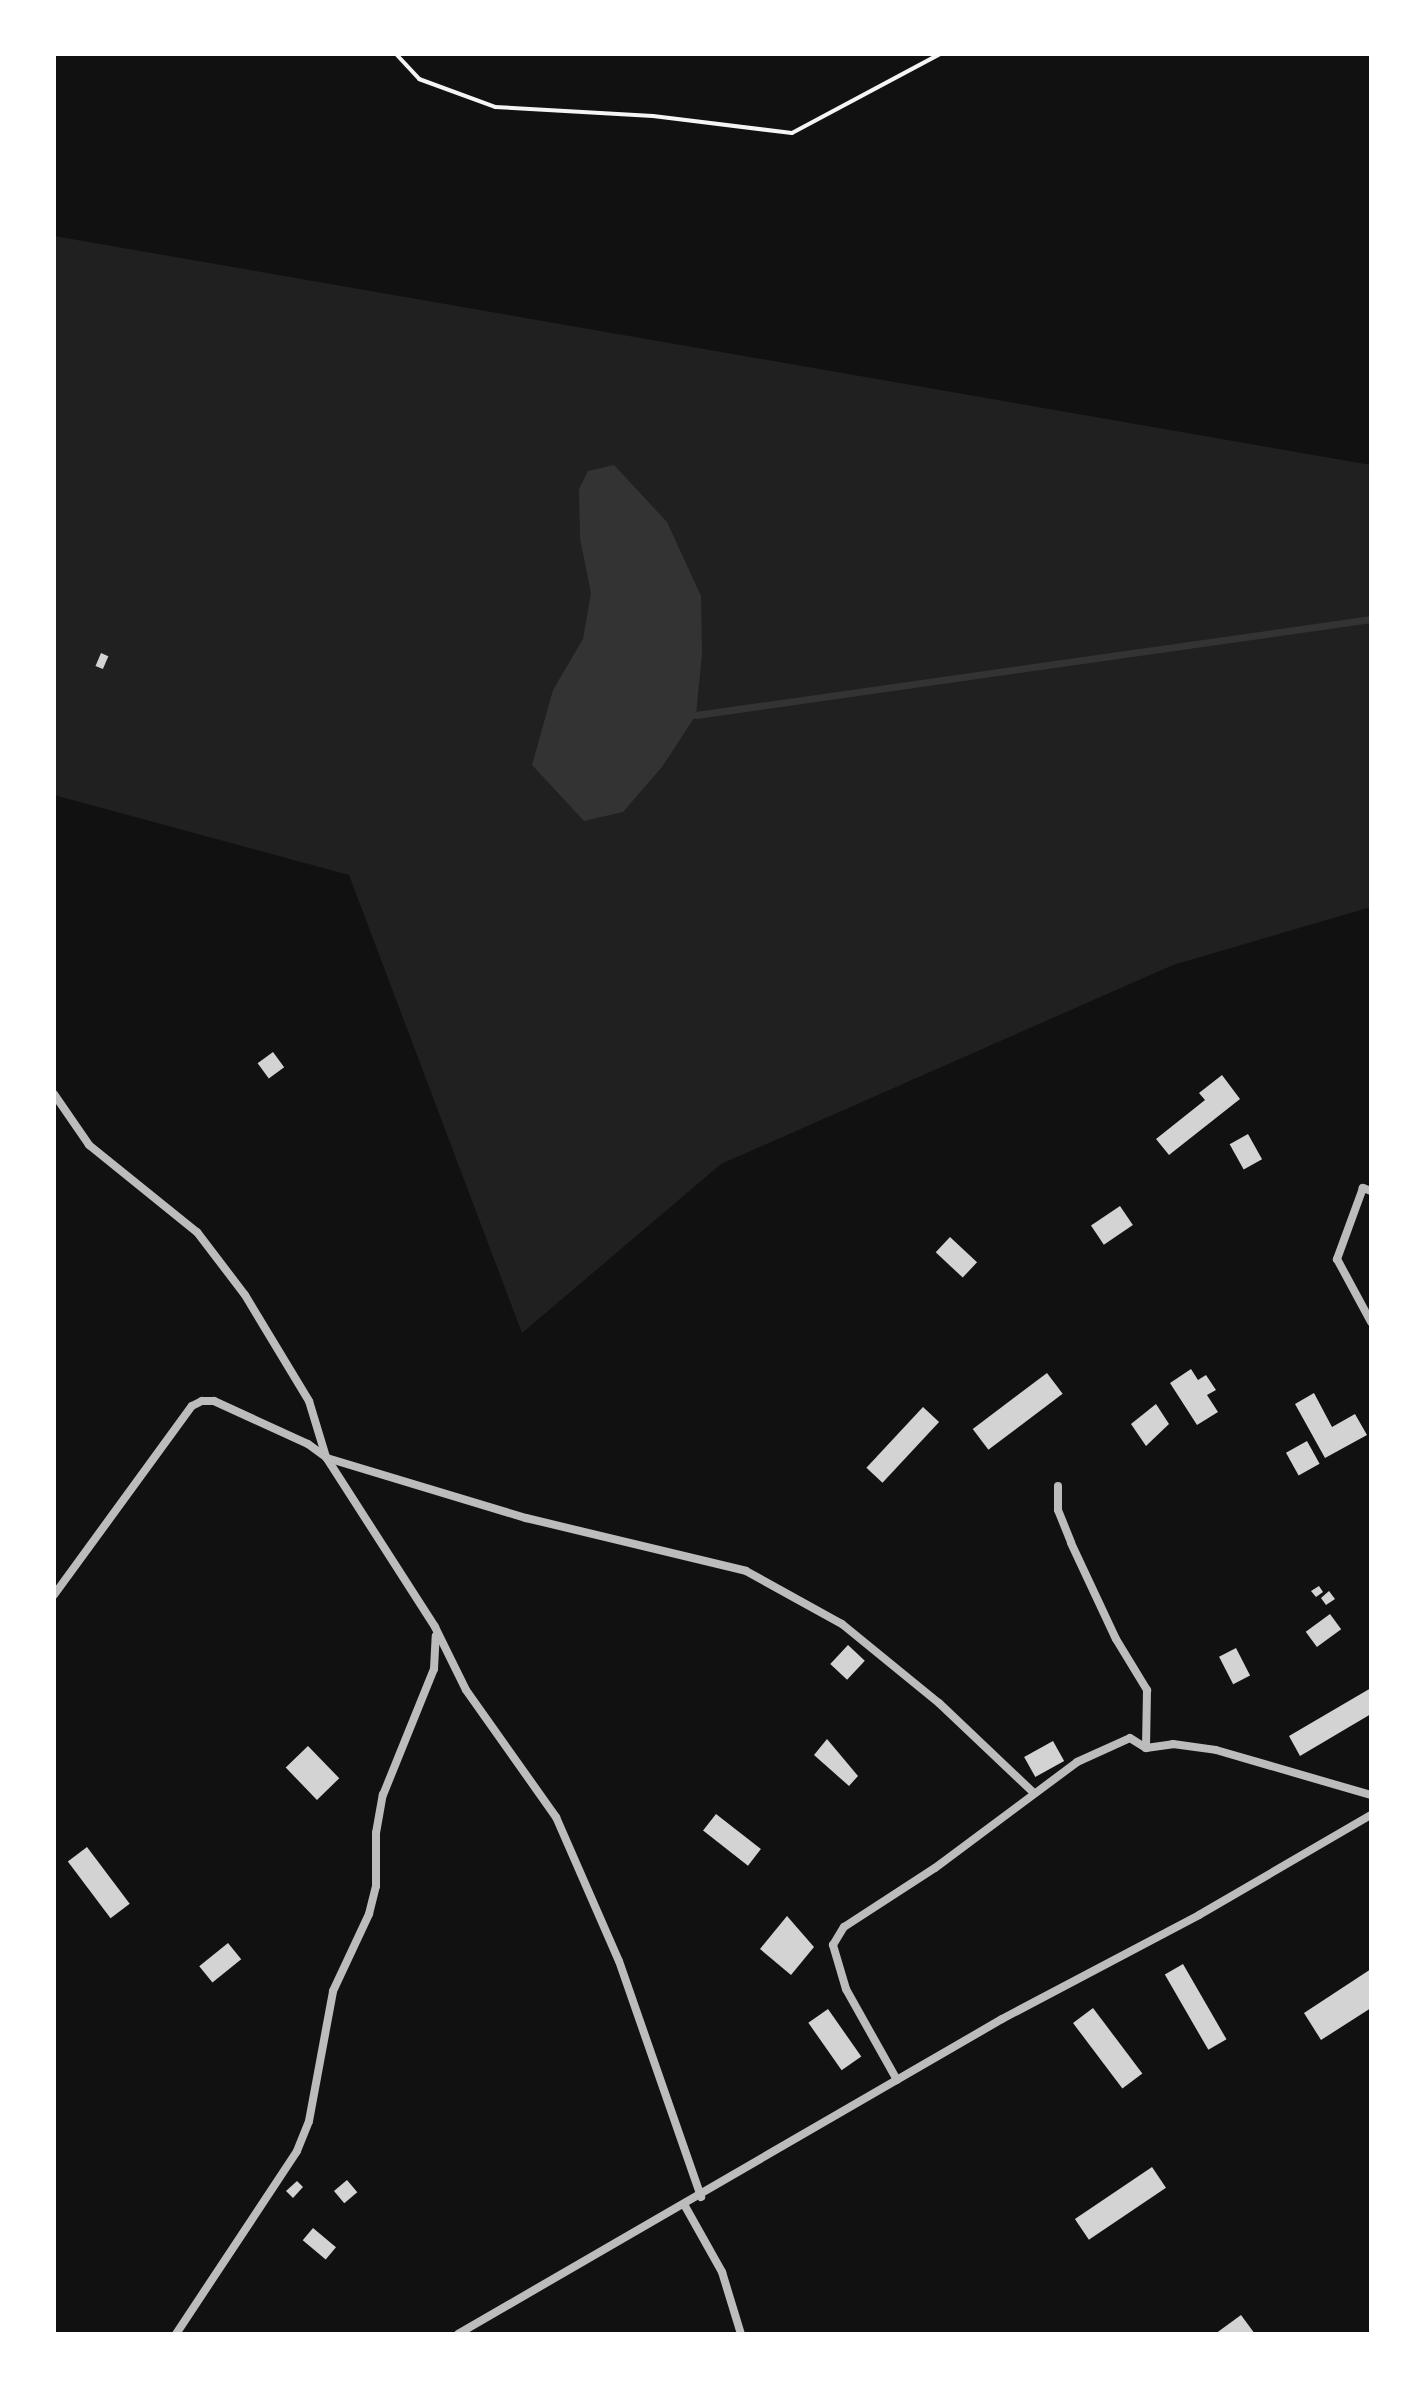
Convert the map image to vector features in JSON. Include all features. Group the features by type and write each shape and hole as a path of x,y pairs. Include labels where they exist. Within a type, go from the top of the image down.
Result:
{"street":[{"path":"54,1094 89,1145 197,1232 245,1295 309,1401 326,1457 435,1627 466,1690 556,1817 619,1961 701,2197"},
{"path":"1371,1191 1363,1188 1337,1259 1371,1322"},
{"path":"54,1595 192,1406 202,1401 214,1401 326,1457 526,1518 746,1571 842,1624 939,1703 1034,1793"},
{"path":"1058,1486 1058,1510 1071,1543 1116,1639 1147,1690 1146,1748"},
{"path":"176,2334 297,2151 309,2121 333,1991 369,1914 376,1886 376,1833 383,1795 434,1669 435,1627"},
{"path":"897,2080 846,1989 833,1945 844,1927 935,1868 1034,1793 1096,1752 1130,1738 1146,1748 1173,1744 1216,1750 1371,1795"},
{"path":"458,2334 701,2197 897,2080 1371,1815"},
{"path":"685,2206 722,2272 741,2334"}],"path":[{"path":"396,54 419,79 495,107 653,116 792,133 940,54"}],"shaded area":[{"path":"54,236 1371,465 1371,907 1173,965 721,1164 522,1333 349,875 54,795"},
{"path":"614,465 667,522 701,596 702,653 696,715 662,767 623,812 584,821 532,765 553,690 583,639 591,593 580,539 579,489 588,471"}],"building":[{"path":"101,653 108,656 103,669 96,666"},
{"path":"273,1052 284,1067 269,1079 258,1063"},
{"path":"1222,1075 1240,1099 1169,1155 1156,1139 1205,1100 1199,1093"},
{"path":"1248,1134 1262,1159 1244,1170 1230,1144"},
{"path":"1120,1206 1133,1225 1104,1245 1091,1226"},
{"path":"950,1237 977,1262 963,1278 936,1252"},
{"path":"1191,1369 1198,1380 1206,1375 1216,1390 1207,1395 1218,1412 1197,1425 1170,1383"},
{"path":"1047,1373 1063,1394 988,1450 973,1429"},
{"path":"1314,1393 1332,1427 1355,1414 1367,1435 1325,1458 1295,1404"},
{"path":"1156,1404 1169,1424 1146,1446 1131,1424"},
{"path":"923,1407 939,1422 882,1483 866,1468"},
{"path":"1307,1441 1320,1464 1299,1475 1286,1453"},
{"path":"1319,1586 1323,1592 1316,1597 1311,1591"},
{"path":"1329,1591 1335,1599 1326,1605 1321,1598"},
{"path":"1330,1614 1341,1629 1317,1647 1306,1632"},
{"path":"848,1645 865,1661 847,1680 830,1664"},
{"path":"1236,1648 1250,1676 1233,1684 1219,1657"},
{"path":"1371,1688 1371,1714 1300,1756 1289,1736"},
{"path":"827,1739 858,1776 849,1786 814,1755"},
{"path":"1053,1741 1064,1761 1035,1777 1024,1757"},
{"path":"308,1746 339,1778 317,1800 286,1768"},
{"path":"716,1814 761,1849 748,1866 703,1831"},
{"path":"87,1847 130,1904 111,1918 68,1861"},
{"path":"787,1916 814,1947 791,1975 760,1949"},
{"path":"228,1943 241,1959 212,1983 199,1966"},
{"path":"1183,1964 1226,2039 1208,2050 1165,1974"},
{"path":"1371,1969 1371,2008 1321,2040 1304,2013"},
{"path":"1093,2008 1142,2073 1122,2089 1073,2023"},
{"path":"828,2009 861,2057 842,2070 808,2023"},
{"path":"1152,2167 1166,2188 1089,2240 1075,2219"},
{"path":"347,2180 357,2192 344,2203 334,2191"},
{"path":"297,2181 303,2187 293,2198 286,2191"},
{"path":"313,2228 336,2247 326,2260 303,2240"},
{"path":"1241,2315 1255,2334 1215,2334"}],"waterway":[{"path":"696,715 1371,619"}]}
